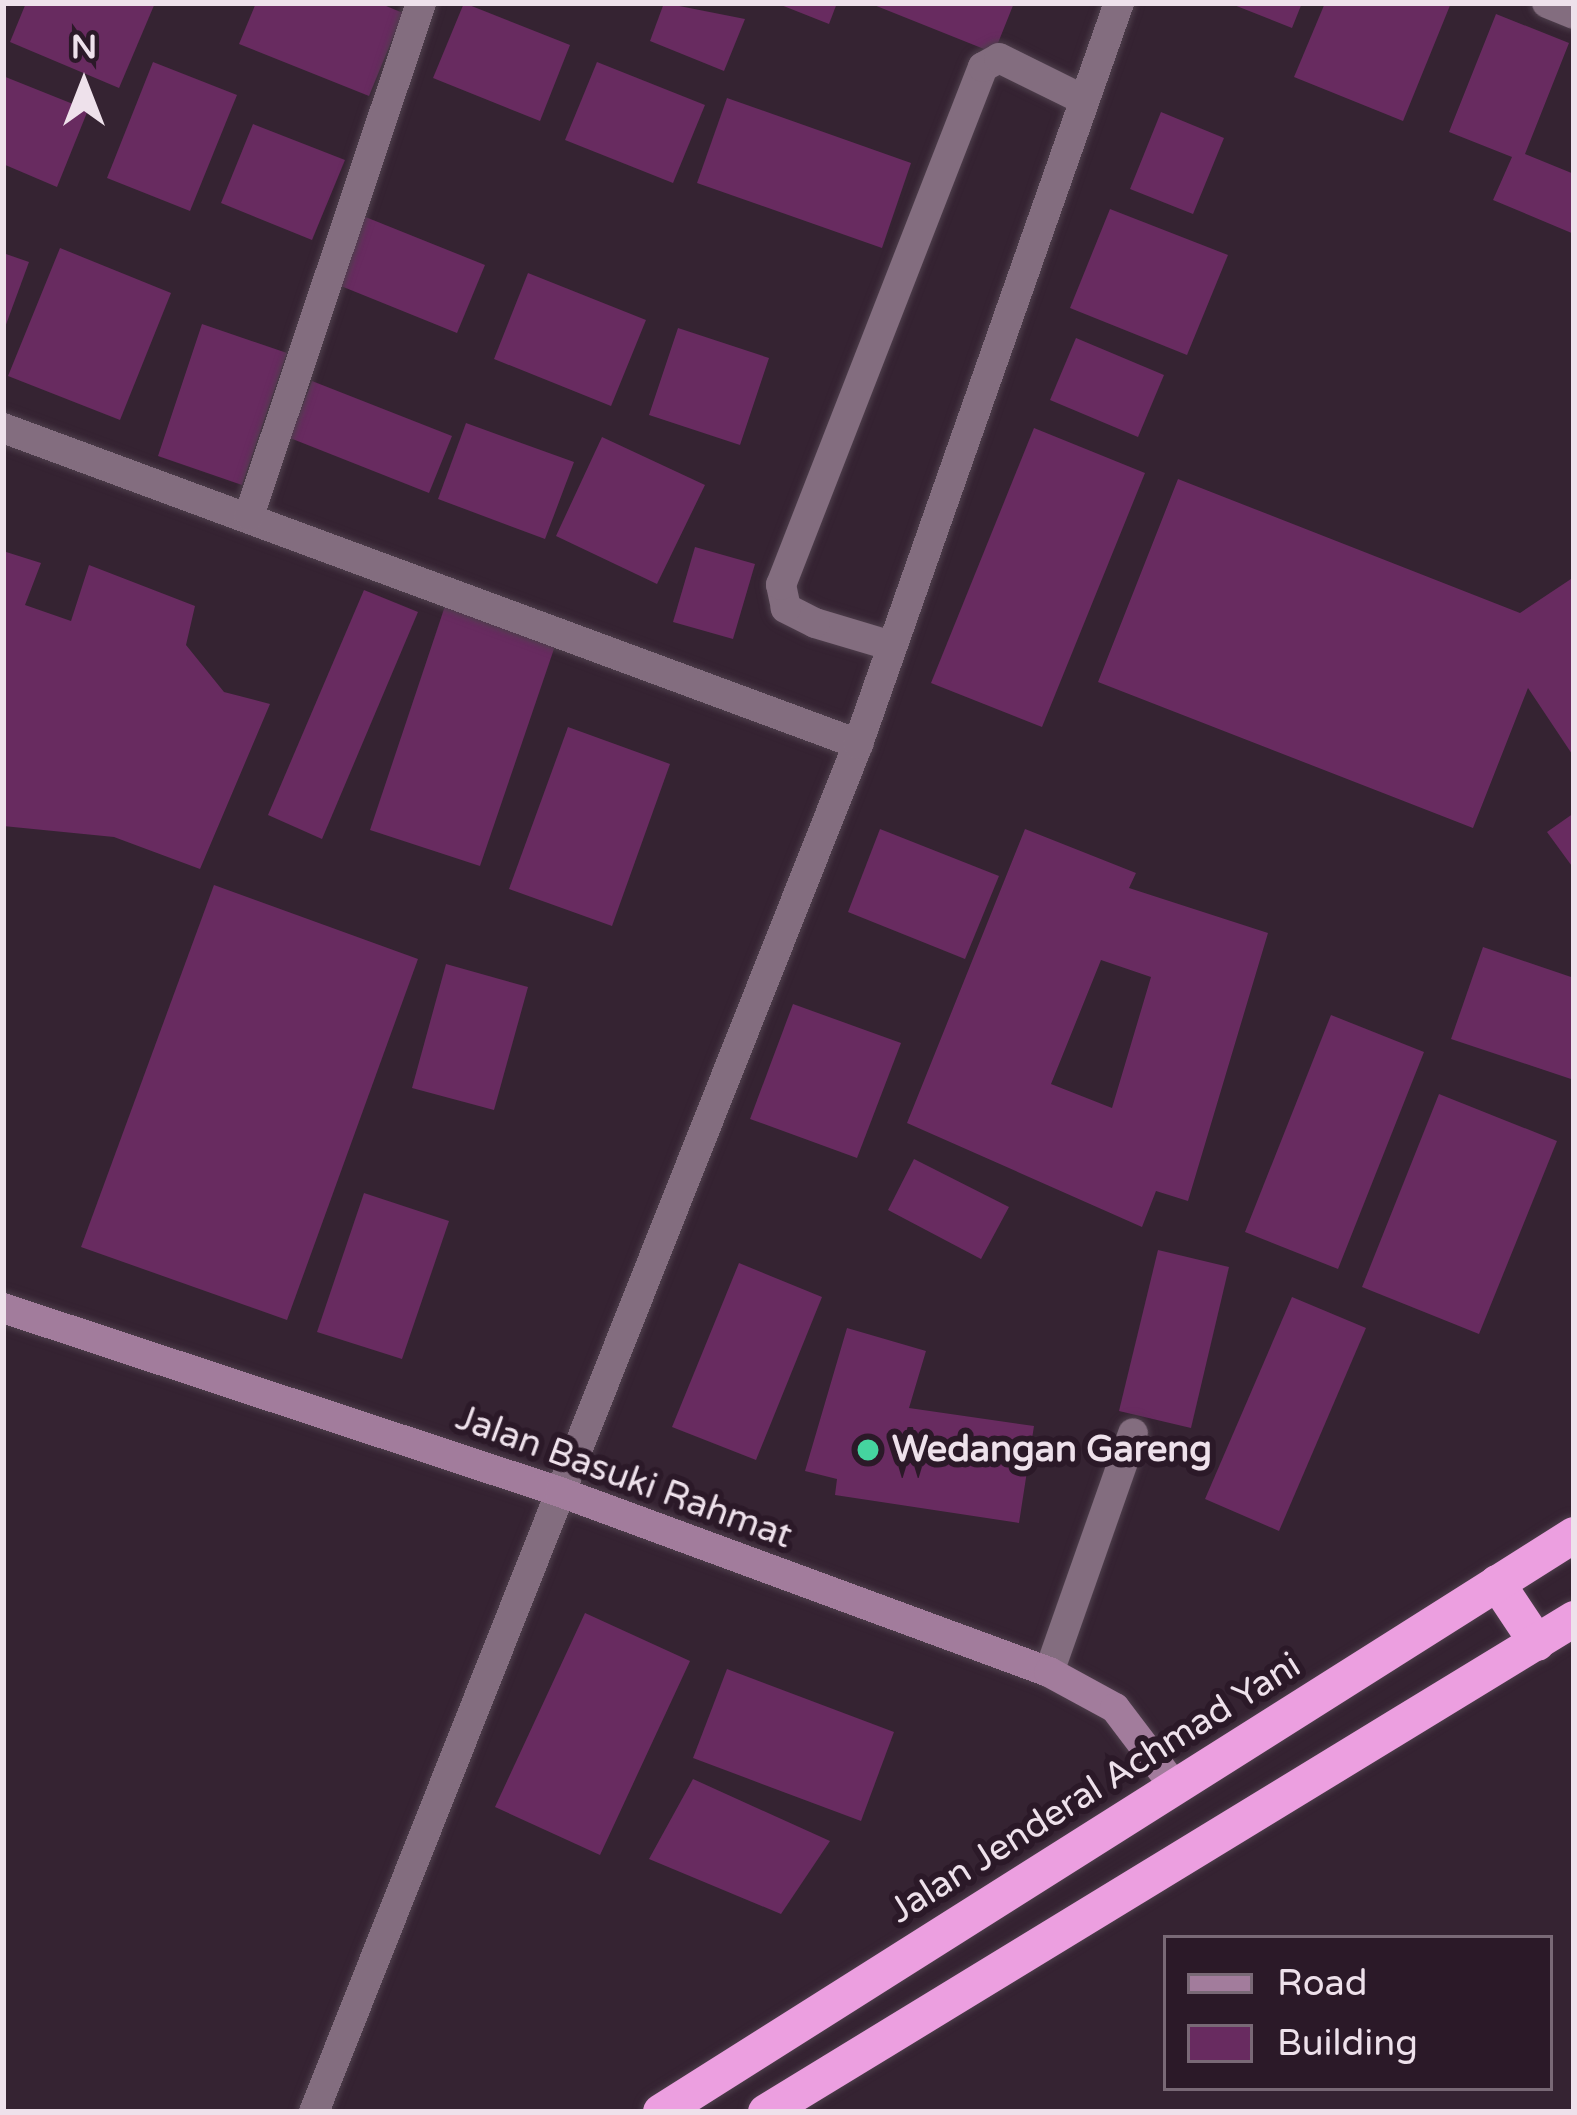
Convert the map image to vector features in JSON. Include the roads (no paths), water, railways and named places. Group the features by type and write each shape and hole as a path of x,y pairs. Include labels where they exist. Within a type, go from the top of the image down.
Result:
{"highway":[{"name":"Jalan Jenderal Achmad Yani","path":"661,2112 1574,1535"},
{"path":"1497,1583 1537,1642"},
{"path":"766,2112 1574,1619"},
{"path":"1175,1787 1210,1842"}],"street":[{"path":"249,516 421,3"},
{"path":"314,2112 858,744 1081,98 1119,3"},
{"path":"1547,3 1574,14"},
{"path":"892,646 815,623 786,608 781,585 983,67 999,58 1081,98"},
{"path":"3,428 858,744"},
{"name":"Jalan Basuki Rahmat","path":"3,1308 560,1492 1061,1678 1115,1708 1175,1787"},
{"path":"1061,1678 1133,1432"}],"place":[{"name":"Wedangan Gareng","path":"868,1450"}]}
